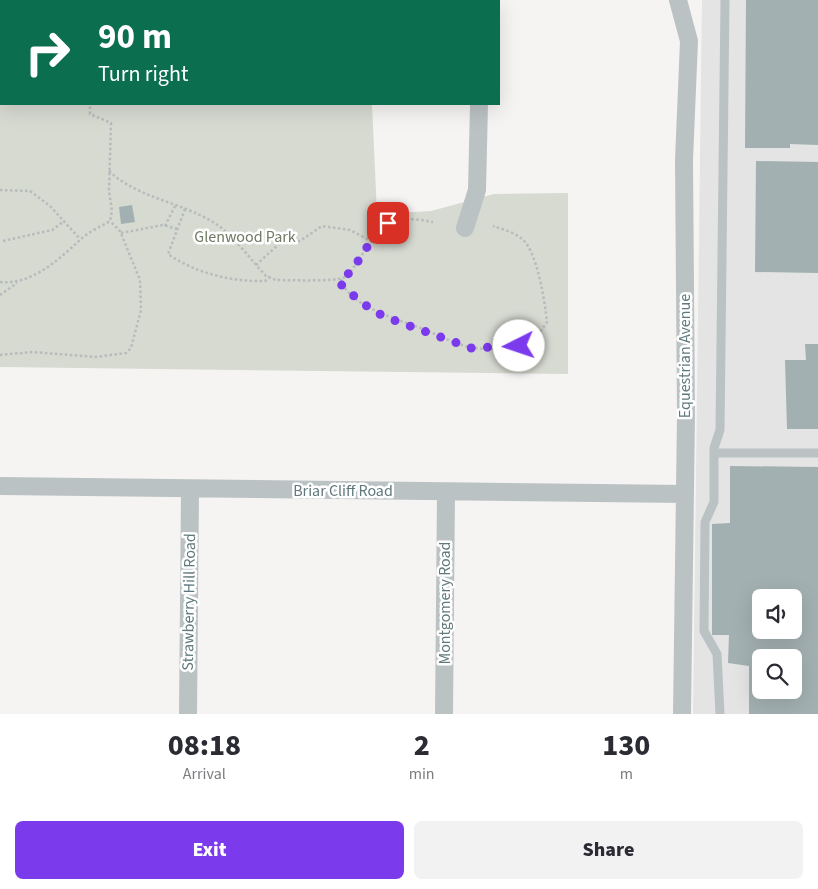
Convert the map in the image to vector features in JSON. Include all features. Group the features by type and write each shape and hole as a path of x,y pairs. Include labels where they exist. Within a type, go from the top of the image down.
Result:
{"street":[{"name":"Equestrian Avenue","path":"678,0 688,41 684,160 685,494 682,714"},
{"path":"464,228 477,190 479,105"},
{"name":"Briar Cliff Road","path":"0,486 190,490 685,494"},
{"name":"Strawberry Hill Road","path":"188,714 190,490"},
{"name":"Montgomery Road","path":"444,714 446,492"}],"lane":[{"path":"720,714 717,654 704,631 705,522 714,502 714,453 720,430 726,0"},
{"path":"714,453 818,453"}],"path":[{"path":"0,295 65,255 80,239 110,221 112,211 109,191 111,123 90,114 90,105"},
{"path":"109,171 131,188 184,209 218,226 256,265 269,277 276,280 340,279 351,272 371,241 388,223 412,218 433,222"},
{"path":"0,190 30,191 50,206 80,239"},
{"path":"165,226 175,206"},
{"path":"184,209 168,254 228,278 256,282 265,281 269,277"},
{"path":"3,241 52,230 64,221"},
{"path":"0,355 32,352 96,357 126,353 132,348 138,328 142,294 134,261 121,233 110,221"},
{"path":"121,233 165,226 177,229"},
{"path":"256,265 279,244 300,241 322,226 350,230 371,241"},
{"path":"340,279 342,286 360,301 375,312 396,321 471,348 519,346 538,336 547,322 546,308 532,254 523,239 493,226"},
{"path":"0,282 19,282"}],"shaded area":[{"path":"702,0 818,0 818,714 693,714"}],"green space":[{"name":"Glenwood Park","path":"0,105 372,105 377,214 431,211 494,194 568,193 568,374 0,367"}],"building":[{"path":"746,0 818,0 818,145 790,144 790,148 745,148"},
{"path":"756,161 818,162 818,273 755,272"},
{"path":"132,205 135,222 121,224 119,207"},
{"path":"805,344 818,344 818,429 787,429 785,360 806,360"},
{"path":"730,466 818,467 818,714 749,714 749,666 728,663 729,635 712,635 712,524 730,523"}],"route":[{"path":"388,223 371,241 351,272 346,277 340,279 342,286 375,312 396,321 422,328 471,348 519,346"}]}
